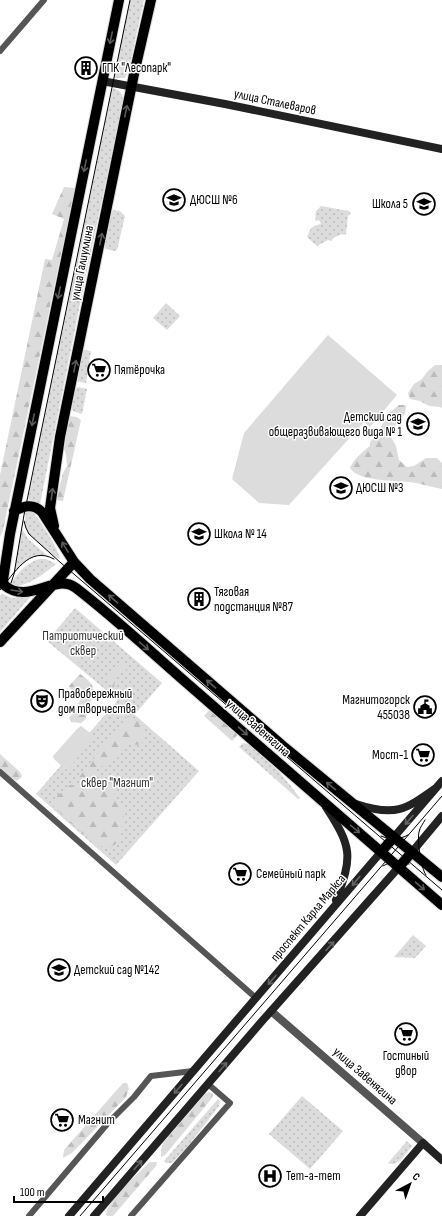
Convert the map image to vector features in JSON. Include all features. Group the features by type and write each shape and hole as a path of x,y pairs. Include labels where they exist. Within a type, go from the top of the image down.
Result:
{"main road":[{"name":"улица Галиуллина","path":"52,586 15,592 4,585 3,580 14,511 119,0"},
{"name":"улица Галиуллина","path":"56,532 50,508 60,437 150,0"},
{"name":"улица Сталеваров","path":"102,81 224,104 442,149"},
{"name":"улица Галиуллина","path":"14,511 25,506 38,508 56,532 74,562"},
{"path":"0,557 10,534"},
{"path":"0,642 74,562"},
{"name":"улица Завенягина","path":"74,562 90,579 233,704 442,877"},
{"name":"улица Завенягина","path":"52,586 70,583 83,593 323,803 442,904"},
{"name":"проспект Карла Маркса","path":"68,1216 442,781"},
{"path":"351,803 372,810 395,811 413,805 436,788"},
{"path":"323,803 340,828 348,856 344,880 334,907"},
{"path":"94,1216 442,816"},
{"path":"360,1216 422,1144"},
{"name":"улица Завенягина","path":"422,1144 442,1160"}],"street":[{"path":"0,51 44,0"},
{"path":"0,772 256,998"},
{"name":"улица Завенягина","path":"271,1011 422,1144"},
{"path":"29,1216 108,1123 134,1097 151,1076 193,1071"},
{"path":"132,1216 230,1103 208,1084"}],"green space":[{"path":"130,0 144,0 128,72 125,78 114,78"},
{"path":"114,88 121,93 123,102 85,279 40,504 28,499 112,90"},
{"path":"64,187 75,188 3,530 0,537 0,475 45,259 52,260 64,219 52,214"},
{"path":"321,206 349,211 351,213 348,216 346,234 342,234 333,238 332,241 328,240 317,246 307,237 311,228 321,224 319,220 315,220 316,211"},
{"path":"114,210 120,211 125,216 117,250 115,251 106,249 104,245 111,212"},
{"path":"166,303 180,316 167,330 153,318"},
{"path":"328,335 397,395 370,427 364,422 289,505 259,503 232,479 244,433"},
{"path":"84,350 91,351 86,383 76,381 80,354"},
{"path":"435,365 442,365 442,408 429,406 420,401 410,399 408,393 414,384 422,379"},
{"path":"78,387 87,389 82,414 73,411 71,407 74,390"},
{"path":"399,405 406,406 405,414 389,433 396,446 399,460 407,467 414,466 426,458 437,458 442,463 442,489 413,483 368,478 354,473 350,468 358,456 370,446 370,442 377,434 389,413"},
{"path":"69,416 77,417 81,420 63,501 56,500 63,473 67,466 63,445"},
{"path":"26,510 32,512 43,526 56,548 60,558 59,559 33,538 27,530 25,523"},
{"path":"22,529 28,539 48,556 42,555 28,559 14,574"},
{"path":"39,559 46,559 56,564 34,580 21,585 8,586 25,567"},
{"path":"2,594 13,598 32,595 0,632 0,596"},
{"name":"сквер \"Магнит\"","path":"75,608 162,683 135,714 127,708 199,771 116,865 36,794 118,700 47,641"},
{"path":"63,643 76,653 79,658 79,662 75,663 60,649 59,644"},
{"path":"125,661 126,671 119,674 115,679 114,688 107,682 107,673"},
{"path":"80,674 88,680 93,689 86,719 81,723 71,722 69,718 81,699 71,690 69,686"},
{"path":"211,708 240,732 232,741 204,716"},
{"path":"128,716 135,719 145,728 145,741 137,745 130,743 117,758 95,770 97,776 94,783 78,779 86,768"},
{"path":"81,726 93,735 94,739 66,770 54,759 53,756"},
{"path":"243,743 250,745 265,757 282,775 300,798 298,799 239,747"},
{"path":"0,754 20,772 22,776 21,778 16,781 0,770"},
{"path":"70,785 113,789 116,798 124,808 122,831 116,844 110,847 105,847 93,841 77,829 52,804 56,797"},
{"path":"413,935 426,946 415,958 394,957"},
{"path":"123,1083 127,1083 129,1089 126,1097 72,1153 63,1158 64,1150"},
{"path":"209,1092 213,1094 212,1098 166,1154 161,1157 163,1143 205,1094"},
{"path":"302,1096 343,1131 310,1169 269,1134"},
{"path":"218,1099 220,1102 219,1106 188,1146 172,1163 166,1163 164,1161"},
{"path":"407,1141 412,1146 404,1156 398,1162 392,1164 388,1163"},
{"path":"150,1162 157,1162 156,1166 113,1216 107,1216 106,1214 108,1208 118,1194"}],"tram line":[{"path":"11,583 130,0"},
{"path":"24,521 29,534 61,563 442,890"},
{"path":"0,590 17,569 30,558 45,556 54,559"},
{"path":"80,1216 442,796"},
{"path":"425,820 419,830 419,841 421,861 426,875"},
{"path":"381,836 394,839 408,835"},
{"path":"383,866 396,862 409,864"}],"place":[{"name":"ГПК \"Лесопарк\"","path":"86,68"},
{"name":"ДЮСШ №6","path":"174,200"},
{"name":"Школа 5","path":"424,204"},
{"name":"Пятёрочка","path":"99,370"},
{"name":"Детский сад общеразвивающего вида № 1","path":"418,424"},
{"name":"ДЮСШ №3","path":"341,488"},
{"name":"Школа № 14","path":"199,534"},
{"name":"Тяговая подстанция №87","path":"199,599"},
{"name":"Правобережный дом творчества","path":"42,701"},
{"name":"Магнитогорск 455038","path":"425,707"},
{"name":"Мост-1","path":"423,755"},
{"name":"Семейный парк","path":"240,874"},
{"name":"Детский сад №142","path":"59,970"},
{"name":"Гостиный двор","path":"406,1034"},
{"name":"Магнит","path":"62,1120"},
{"name":"Тет-а-тет","path":"270,1176"}],"park label":[{"name":"Патриотический сквер","path":"83,644"}]}
